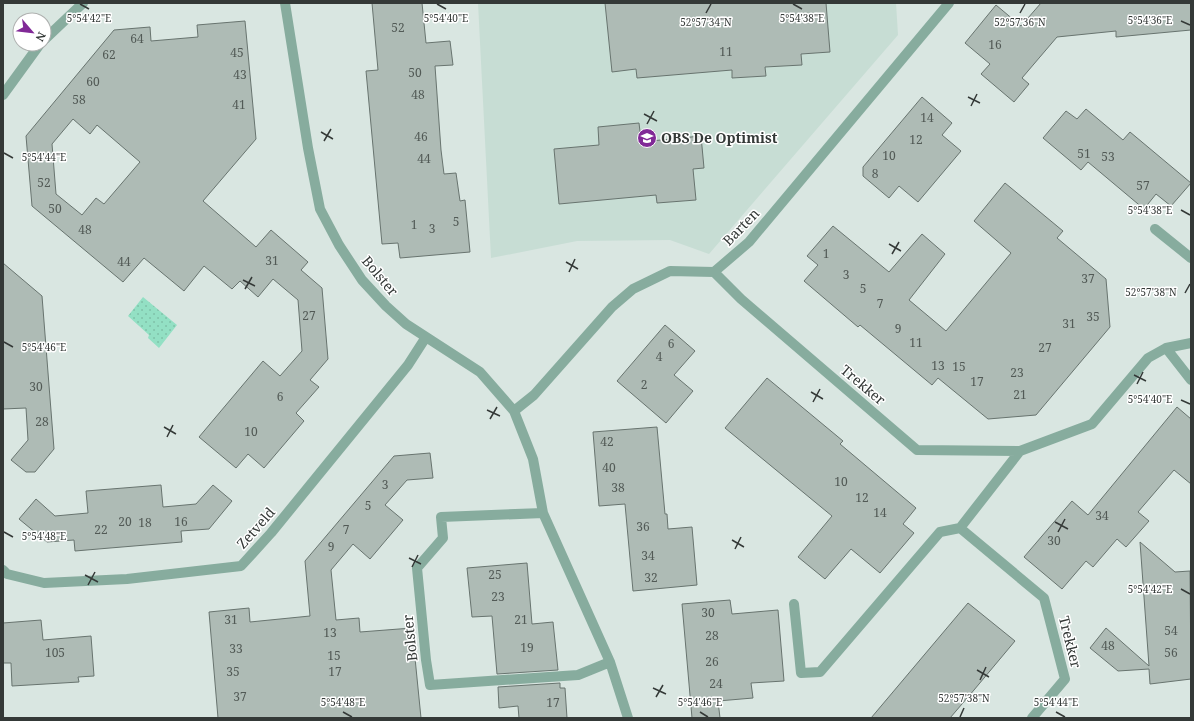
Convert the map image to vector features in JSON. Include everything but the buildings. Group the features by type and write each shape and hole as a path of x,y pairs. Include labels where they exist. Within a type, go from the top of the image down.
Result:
{"street":[{"path":"52,32 83,3"},
{"name":"Bolster","path":"285,3 308,148 320,209 339,245 362,280 386,306 406,324 480,372 514,410 533,459 543,513 610,662 628,718"},
{"name":"Barten","path":"714,272 749,242 949,3"},
{"path":"3,95 34,52"},
{"path":"1155,229 1191,258"},
{"path":"514,410 534,395 612,307 633,289 670,271 714,272"},
{"name":"Trekker","path":"714,272 741,300 917,450 1020,450 1092,424 1148,358 1166,348 1191,343"},
{"name":"Zetveld","path":"3,570 8,574 44,583 127,579 241,566 271,533 408,365 426,337"},
{"path":"1166,348 1191,380"},
{"path":"794,604 801,673 820,672 940,532 960,528 1020,450"},
{"name":"Bolster","path":"543,513 441,516 443,538 417,568 430,686 578,675 610,662"},
{"name":"Trekker","path":"960,528 1044,598 1065,680 1032,718"}],"shaded area":[{"name":"OBS De Optimist","path":"478,3 896,3 898,35 709,254 670,240 577,241 491,258"}],"green space":[{"path":"143,297 177,325 159,348 148,338 149,335 128,316"}],"place":[{"name":"OBS De Optimist","path":"647,138"}]}
